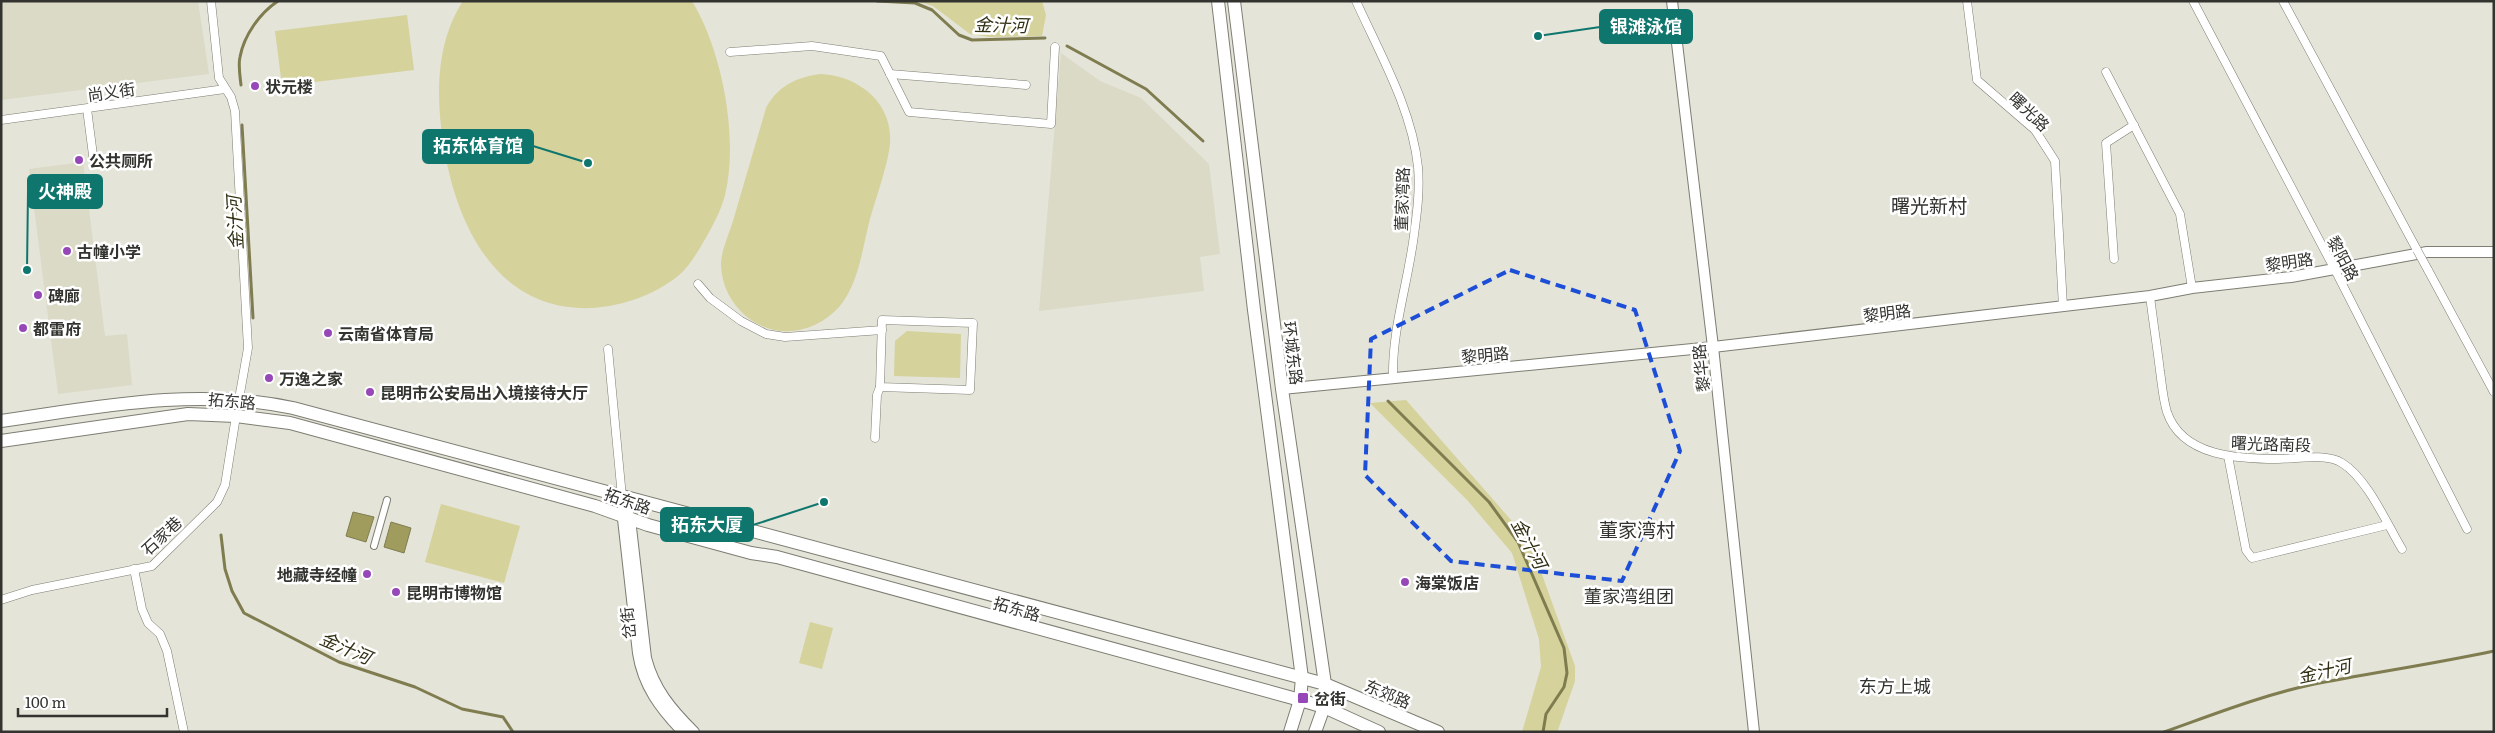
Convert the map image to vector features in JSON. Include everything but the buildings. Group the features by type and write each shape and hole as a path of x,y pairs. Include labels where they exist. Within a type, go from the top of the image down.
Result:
{"main road":[{"name":"环城东路","path":"1218,1 1254,310 1302,678 1300,700 1290,732"},
{"name":"环城东路","path":"1234,1 1282,389 1325,684 1324,708 1315,732"},
{"name":"拓东路","path":"1,421 149,400 239,399 293,408 1325,684"},
{"name":"拓东路","path":"1,441 169,415 207,414 290,423 595,506 751,554 777,557 1324,708"},
{"name":"东郊路","path":"1325,684 1438,732"},
{"path":"1324,708 1379,732"}],"street":[{"path":"211,1 219,78 231,97 235,111 247,301 248,348 239,399"},
{"name":"董家湾路","path":"1356,1 1405,113 1418,168 1418,202 1414,238 1392,353 1393,377"},
{"name":"黎华路","path":"1672,1 1713,347 1754,732"},
{"name":"曙光路","path":"1967,1 1977,80 2035,130 2055,161 2063,307"},
{"name":"黎阳路","path":"2193,1 2335,270 2467,528"},
{"path":"2283,1 2494,392"},
{"path":"730,52 812,46 881,56 909,112 1051,124 1056,47"},
{"path":"2106,72 2180,214 2192,288"},
{"path":"890,74 1026,86"},
{"name":"尚义街","path":"1,120 225,89"},
{"path":"87,109 94,164"},
{"path":"2114,258 2106,143 2134,125"},
{"name":"黎明路","path":"1282,389 1713,347 2063,307 2335,270 2427,252 2494,252"},
{"path":"698,284 710,298 741,321 766,334 785,337 882,330"},
{"name":"曙光路南段","path":"2150,296 2167,413 2176,428 2187,439 2201,448 2228,456 2323,458 2340,462 2351,470 2364,486 2402,549"},
{"path":"875,438 877,395 880,387 882,320 973,323 970,390 880,387"},
{"name":"岔街","path":"608,349 622,497 646,658 650,672 665,701 694,732"},
{"name":"石家巷","path":"1,600 32,590 152,566 217,502 225,485 236,416"},
{"path":"2228,456 2246,550 2252,558 2387,524"},
{"path":"374,546 387,500"},
{"name":"岔街","path":"626,517 638,653 642,674 659,706 683,732"},
{"path":"134,569 142,609 148,624 160,634 168,651 184,732"}],"highlighted area":[{"path":"1510,270 1635,310 1680,451 1622,581 1451,561 1365,475 1371,339"}],"shaded area":[{"path":"1,1 198,1 209,74 1,100"},
{"path":"463,1 692,1 703,21 712,44 725,95 729,121 729,172 721,207 707,236 686,268 669,283 648,294 615,305 592,308 560,306 533,297 509,282 490,262 474,238 461,211 445,153 440,115 439,95 442,56 447,36"},
{"path":"917,1 1042,1 1046,15 1042,36 990,37 970,34 933,6"},
{"path":"407,15 414,70 282,86 275,31"},
{"path":"1061,53 1100,81 1141,98 1209,164 1220,254 1200,257 1204,291 1039,311"},
{"path":"820,74 847,79 859,85 879,103 886,115 889,128 889,152 851,289 839,307 818,324 801,330 774,330 744,315 730,297 722,276 722,254 766,108 776,94 788,84 811,75"},
{"name":"古幢小学","path":"83,162 105,336 127,334 132,385 58,394 29,169"},
{"path":"907,331 961,334 960,378 894,376 895,341"},
{"path":"1406,400 1518,528 1532,547 1575,666 1575,681 1558,730 1560,732 1522,732 1541,667 1539,639 1512,553 1468,501 1370,403"},
{"path":"441,504 520,526 504,583 425,562"},
{"path":"353,512 374,517 366,542 346,536"},
{"path":"391,522 411,528 404,553 384,547"},
{"path":"810,622 833,628 822,669 799,663"}],"waterway":[{"name":"金汁河","path":"241,85 239,60 245,41 259,18 278,1"},
{"name":"金汁河","path":"877,1 915,3 932,10 959,35 972,40 1045,38"},
{"name":"金汁河","path":"1067,46 1146,89 1203,141"},
{"name":"金汁河","path":"242,125 253,318"},
{"name":"金汁河","path":"1388,401 1489,502 1518,542 1564,648 1567,673 1564,687 1546,714 1543,732"},
{"name":"金汁河","path":"221,535 225,569 232,591 244,613 339,662 415,687 462,709 503,717 513,732"},
{"name":"金汁河","path":"2164,732 2236,706 2291,689 2494,651"}],"place":[{"name":"银滩泳馆","path":"1538,36"},
{"name":"状元楼","path":"255,86"},
{"name":"公共厕所","path":"79,160"},
{"name":"拓东体育馆","path":"588,163"},
{"name":"古幢小学","path":"67,251"},
{"name":"火神殿","path":"27,270"},
{"name":"碑廊","path":"38,295"},
{"name":"都雷府","path":"23,328"},
{"name":"云南省体育局","path":"328,333"},
{"name":"万逸之家","path":"269,378"},
{"name":"昆明市公安局出入境接待大厅","path":"370,392"},
{"name":"拓东大厦","path":"824,502"},
{"name":"地藏寺经幢","path":"367,574"},
{"name":"海棠饭店","path":"1405,582"},
{"name":"昆明市博物馆","path":"396,592"},
{"name":"岔街","path":"1303,698"}],"district":[{"name":"曙光新村","path":"1929,205"},
{"name":"董家湾村","path":"1637,529"},
{"name":"董家湾组团","path":"1629,595"},
{"name":"东方上城","path":"1895,685"}]}
